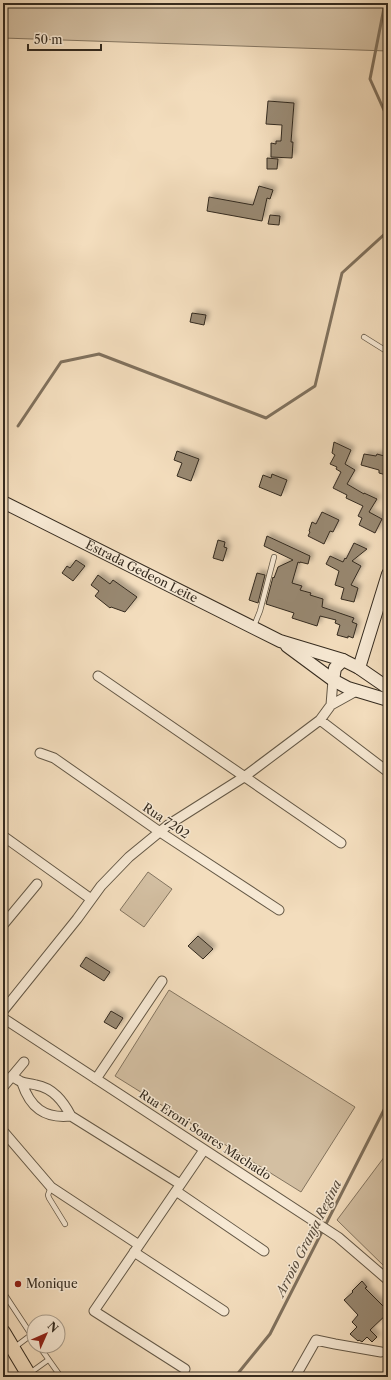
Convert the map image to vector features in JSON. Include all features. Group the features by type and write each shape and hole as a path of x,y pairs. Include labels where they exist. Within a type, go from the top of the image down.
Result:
{"main road":[{"name":"Estrada Gedeon Leite","path":"3,502 280,641 343,660 359,668 388,688"},
{"path":"359,668 388,574"},
{"name":"Estrada Gedeon Leite","path":"280,641 333,680 348,688 388,700"},
{"path":"333,680 335,668 343,660"},
{"path":"358,690 365,687 369,682 370,676"},
{"path":"3,1332 29,1376"}],"street":[{"path":"98,676 341,843"},
{"path":"3,1011 77,920 91,898 129,857 160,832 244,776 320,720 331,705 333,680"},
{"path":"331,705 358,690"},
{"path":"320,720 388,772"},
{"name":"Rua 7202","path":"40,753 54,758 160,832 279,910"},
{"path":"3,836 91,898"},
{"path":"3,926 37,884"},
{"path":"96,1079 162,980"},
{"name":"Rua Eroni Soares Machado","path":"3,1018 338,1237 388,1280"},
{"path":"3,1087 24,1062"},
{"path":"12,1076 22,1083 37,1085 52,1091 63,1102 71,1116 178,1188 264,1250"},
{"path":"22,1083 26,1096 36,1108 49,1115 61,1117 71,1116"},
{"path":"3,1131 51,1186 224,1311"},
{"path":"185,1370 94,1311 204,1150"},
{"path":"295,1377 316,1340 381,1352"}],"lane":[{"path":"364,337 388,352"},
{"path":"254,628 274,557"},
{"path":"51,1186 48,1198 65,1224"},
{"path":"3,1293 26,1327"},
{"path":"13,1348 26,1341"},
{"path":"44,1354 61,1377"},
{"path":"29,1376 48,1360"}],"shaded area":[{"path":"3,3 388,3 388,51 3,38"},
{"path":"148,872 172,889 144,927 120,910"},
{"path":"169,990 355,1107 301,1192 115,1076"},
{"path":"388,1152 388,1270 337,1220"}],"building":[{"path":"268,101 294,103 291,142 293,142 292,158 271,157 271,143 276,144 276,141 281,141 282,125 266,124"},
{"path":"267,158 278,159 277,169 267,169"},
{"path":"259,186 273,190 270,199 267,198 262,221 207,211 209,197 253,205"},
{"path":"270,215 280,216 279,225 268,224"},
{"path":"192,313 206,315 204,325 190,322"},
{"path":"334,442 351,450 345,464 355,470 347,484 364,494 377,499 369,512 382,519 375,533 359,525 362,518 358,516 363,506 346,498 347,495 333,488 341,472 336,469 337,467 330,464 335,455 332,453"},
{"path":"177,451 199,459 191,481 177,476 182,463 174,460"},
{"path":"364,454 376,456 377,454 388,457 388,470 386,475 379,473 379,470 361,465"},
{"path":"272,474 287,480 281,496 259,487 263,475 271,478"},
{"path":"322,512 339,520 333,532 330,531 324,544 308,536 312,522 316,524"},
{"path":"267,536 310,556 308,564 298,562 292,583 302,586 300,590 311,593 310,595 323,599 322,607 354,618 352,622 357,624 353,638 337,635 340,625 335,623 336,620 320,616 317,626 292,618 294,613 266,604 273,577 274,578 278,567 293,560 264,546"},
{"path":"218,540 225,542 224,547 227,548 223,561 213,558"},
{"path":"354,543 367,549 352,561 361,566 351,585 358,588 354,602 341,599 344,588 335,585 339,571 326,564 330,556 343,562"},
{"path":"76,560 85,566 73,581 62,573 67,566 70,568"},
{"path":"257,573 265,575 258,603 249,600"},
{"path":"98,575 110,584 113,580 137,597 125,612 111,607 110,608 95,596 99,591 91,585"},
{"path":"198,936 213,949 203,959 188,946"},
{"path":"86,957 110,972 104,981 80,966"},
{"path":"111,1011 123,1018 116,1029 104,1022"},
{"path":"362,1281 367,1287 365,1288 388,1311 388,1313 370,1330 377,1337 372,1342 367,1337 362,1342 359,1340 358,1341 350,1334 357,1327 352,1322 358,1315 344,1300"}],"waterway":[{"path":"385,3 370,79 388,119"},
{"path":"18,426 61,362 99,354 266,418 315,386 342,273 388,231"},
{"name":"Arroio Granja Regina","path":"235,1377 270,1334 388,1102"}],"place":[{"name":"Monique","path":"18,1284"}]}
